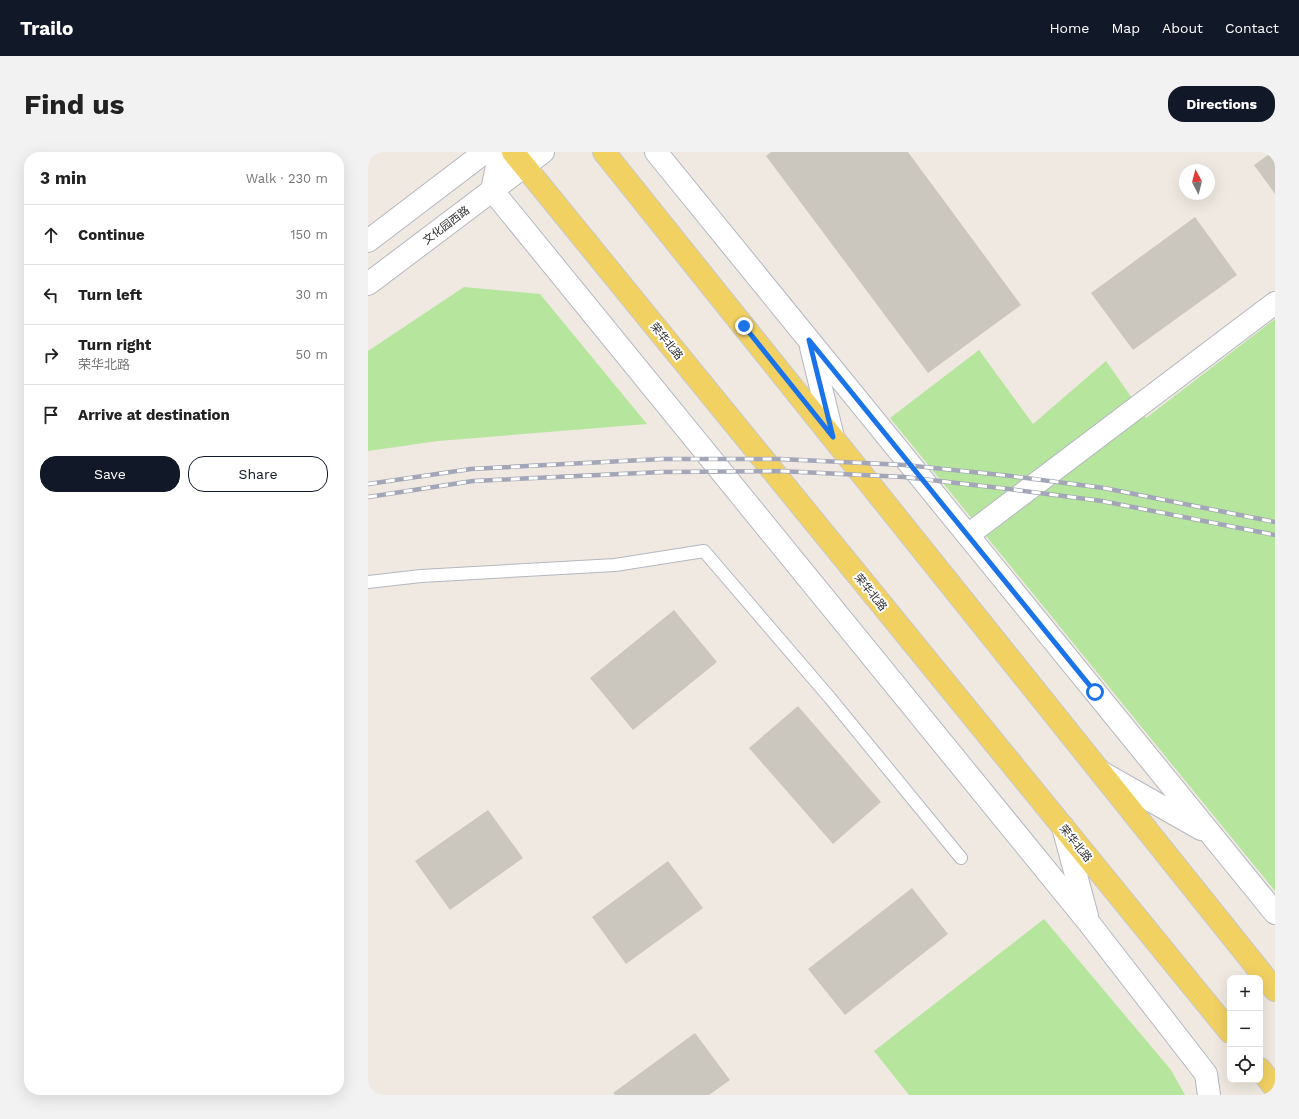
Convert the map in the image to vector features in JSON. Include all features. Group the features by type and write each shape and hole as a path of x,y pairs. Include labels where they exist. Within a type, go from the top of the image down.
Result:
{"main road":[{"path":"604,152 1275,990"},
{"name":"荣华北路","path":"518,159 1227,1028"},
{"path":"1263,1073 1275,1088"}],"street":[{"path":"368,241 485,152"},
{"path":"500,152 492,190 1089,923 1208,1085 1223,1095"},
{"name":"文化园西路","path":"368,284 492,190 518,159 543,152"},
{"path":"656,152 1275,913"},
{"path":"968,535 1275,303"},
{"path":"809,340 833,437"},
{"path":"1100,772 1212,836"},
{"path":"1063,827 1089,923"}],"lane":[{"path":"368,582 421,576 615,565 704,551 830,698 961,858"}],"green space":[{"path":"464,287 540,294 647,424 438,441 368,451 368,351"},
{"path":"1275,319 1275,891 890,418 979,350 1033,424 1106,361 1146,418"},
{"path":"1044,919 1171,1070 1185,1095 909,1095 874,1051"}],"building":[{"path":"771,152 908,152 1021,305 928,373 766,156"},
{"path":"1272,152 1275,152 1275,194 1254,165"},
{"path":"1195,217 1237,275 1133,350 1091,293"},
{"path":"674,610 717,662 633,730 590,678"},
{"path":"798,706 881,802 833,844 749,748"},
{"path":"488,810 523,858 450,910 415,861"},
{"path":"668,861 703,908 626,964 592,917"},
{"path":"912,888 948,934 845,1015 808,969"},
{"path":"695,1033 730,1080 709,1095 615,1095 613,1093"}],"railway":[{"path":"368,484 471,469 662,459 779,459 905,465 1011,476 1104,488 1275,522"},
{"path":"368,497 473,481 663,472 779,471 904,477 1009,489 1102,501 1275,535"}],"route":[{"path":"744,326 833,437 809,340 1095,692"}]}
